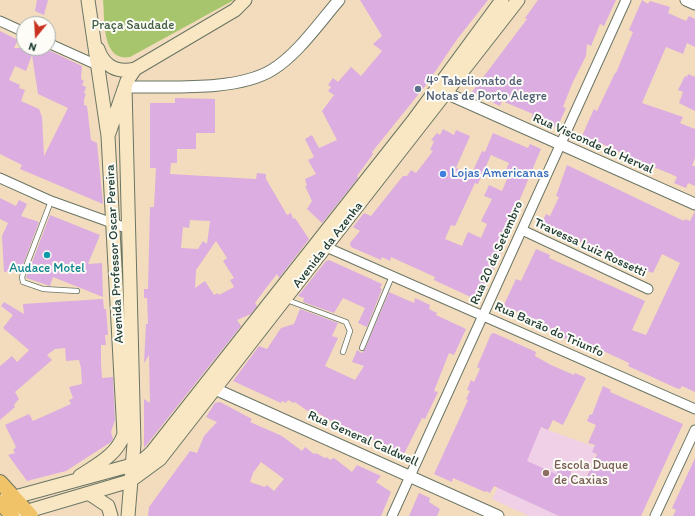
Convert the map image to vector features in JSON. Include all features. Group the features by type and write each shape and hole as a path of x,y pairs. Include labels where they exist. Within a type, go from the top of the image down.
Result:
{"main road":[{"name":"Avenida Professor Oscar Pereira","path":"69,483 112,455 121,442 124,434 114,223 108,136 88,0"},
{"path":"93,36 99,54 110,67 123,71 136,69 235,10 245,0"},
{"name":"Avenida da Azenha","path":"12,506 90,494 130,481 160,459 326,247 441,91 502,0"},
{"name":"Avenida da Azenha","path":"12,506 69,483 132,465 143,460 152,452 441,91 518,0"},
{"path":"108,136 127,81 136,69"},
{"name":"Avenida Professor Oscar Pereira","path":"125,87 134,444 132,465"},
{"path":"128,516 132,465"},
{"path":"90,494 108,506 111,516"}],"street":[{"path":"125,87 218,85 254,78 272,70 286,59 339,0"},
{"name":"Rua 20 de Setembro","path":"392,516 626,0"},
{"path":"686,0 695,4"},
{"path":"0,21 16,28"},
{"path":"56,46 97,64"},
{"name":"Rua Visconde do Herval","path":"441,91 560,146 695,204"},
{"path":"0,178 50,201 129,229"},
{"name":"Travessa Luiz Rossetti","path":"522,230 648,289"},
{"name":"Rua Barão do Triunfo","path":"326,247 695,409"},
{"name":"Rua General Caldwell","path":"215,389 410,475 498,516"},
{"path":"655,516 695,430"}],"lane":[{"path":"50,201 22,277 23,282 43,289 77,291"},
{"path":"362,348 392,276"},
{"path":"285,299 346,322 350,331 343,352"}],"shaded area":[{"name":"Escola Duque de Caxias","path":"529,423 598,448 569,516 529,516 492,499"}],"green space":[{"name":"Praça Saudade","path":"103,0 234,0 130,57 121,57 114,53 106,38"}],"building":[{"path":"37,0 48,0 44,15 35,11"},
{"path":"360,0 488,0 458,38 426,85 372,152 373,154 357,176 358,178 322,223 307,209 312,201 305,186 307,186 305,179 316,174 308,160 314,157 305,139 312,135 319,148 337,140 322,111 334,95 328,91 331,87 328,85 333,78 338,82 351,67 361,76 382,51 373,44 382,36"},
{"path":"538,0 616,0 604,26 600,24 591,46 587,44 586,56 572,84 563,107 566,108 557,128 541,120 540,122 531,118 533,114 502,101 500,106 472,92 527,19 525,18"},
{"path":"642,0 648,4 650,1 670,7 668,13 686,21 689,16 695,19 695,47 687,43 683,54 666,47 642,103 683,117 680,123 695,129 695,158 692,166 695,166 695,186 688,183 686,188 674,183 677,177 582,136 594,109 597,111 616,73 633,32 629,30"},
{"path":"0,31 16,39 14,48 16,48 16,56 32,56 26,71 15,66 9,80 20,85 19,88 25,90 21,101 39,109 42,117 44,156 68,108 38,94 32,56 56,56 56,54 82,66 81,79 84,81 82,85 86,87 84,93 86,94 84,105 87,106 91,140 97,143 103,204 20,169 22,165 0,154"},
{"path":"688,74 695,77 695,111 679,103 683,92 678,90 685,76 687,77"},
{"path":"175,98 215,99 215,133 196,133 196,149 177,149 177,163 171,163 170,174 256,179 257,173 266,174 266,179 287,215 291,213 293,219 295,218 309,239 279,278 277,274 266,288 255,303 257,306 251,314 237,320 241,326 144,448 144,399 150,403 149,355 144,363 146,324 148,324 147,298 144,298 144,289 148,289 150,207 154,207 156,168 150,168 150,103 175,103","holes":["190,220 210,221 207,244 203,241 198,249 181,248 183,227 189,228","216,241 227,258 223,261 234,278 230,280 234,287 219,295 218,293 214,295 205,281 195,288 196,270"]},
{"path":"443,129 454,135 456,130 470,136 456,168 471,175 482,151 485,152 493,133 528,148 530,144 541,149 512,218 516,219 513,226 509,224 502,238 507,240 480,299 477,300 434,280 435,277 391,257 390,261 382,257 381,260 351,247 350,243 360,231 353,227 364,213 371,216 403,176 407,176 411,170 416,173 433,151 430,150 434,141 431,140 437,133 440,135","holes":["491,155 509,163 504,175 508,177 502,191 489,185 484,196 492,199 481,221 487,224 481,238 468,232 462,246 445,239 451,225 455,226 475,183 478,184"]},
{"path":"567,165 684,221 685,219 690,221 695,211 695,392 682,386 680,389 676,388 628,366 629,363 586,343 584,347 534,325 536,321 512,309 510,315 504,313 502,309 516,279 521,281 536,249 550,255 549,258 645,301 632,330 646,335 680,263 662,254 653,273 627,263 541,224 546,214 550,216 559,197 556,196"},
{"path":"0,198 16,206 19,200 27,204 21,216 39,222 21,270 4,272 2,236 8,223 0,219"},
{"path":"50,215 100,235 88,264 102,263 103,297 53,277 50,286 26,278"},
{"path":"329,260 382,284 380,288 382,289 367,327 358,323 365,308 343,298 334,313 303,302 304,298 298,296 326,261"},
{"path":"389,292 414,303 415,298 430,305 429,309 437,313 436,315 466,329 454,355 449,353 434,391 438,392 425,419 422,418 404,454 355,431 352,436 343,432 344,428 314,411 313,413 306,410 295,402 294,403 288,400 286,403 282,401 281,403 233,381 259,346 267,349 281,328 294,324 300,309 338,323 332,336 338,338 325,366 355,380 364,366 352,362 357,350 362,353 365,349"},
{"path":"103,299 104,309 106,309 108,335 105,335 106,345 101,345 102,378 113,377 115,420 111,432 113,439 111,442 66,471 27,481 8,455 15,453 13,450 16,447 5,425 29,414 33,421 71,404 69,400 73,398 69,387 82,384 81,368 79,360 66,361 65,348 55,349 47,355 52,360 15,392 19,399 14,405 15,407 0,420 0,366 12,356 17,362 29,350 3,328 13,315 1,306 4,302 24,314 23,304"},
{"path":"494,333 536,352 535,356 551,365 574,375 575,373 586,378 563,425 553,420 548,430 541,427 527,461 556,474 560,466 571,471 571,477 584,482 597,454 592,452 595,445 588,443 596,425 587,421 590,414 592,415 603,386 611,390 610,392 683,424 641,516 559,516 494,486 490,493 485,492 453,478 452,482 434,474 468,400 466,399 470,391 467,390 471,380 474,382 480,369 477,367 491,334"},
{"path":"220,402 252,419 250,422 282,436 302,451 305,447 314,454 316,453 325,458 327,457 330,460 334,458 352,472 357,465 381,476 376,482 391,492 381,516 148,516 149,507 190,451 197,453 204,436 217,422 206,417 215,403","holes":["261,462 284,479 274,491 267,485 265,487 250,482 253,473"]},
{"path":"695,458 695,516 673,516 676,510 672,508"},
{"path":"419,493 430,498 429,502 440,509 437,516 409,516"}],"place":[{"name":"4º Tabelionato de Notas de Porto Alegre","path":"418,89"},
{"name":"Lojas Americanas","path":"443,174"},
{"name":"Audace Motel","path":"47,255"},
{"name":"Escola Duque de Caxias","path":"546,473"}]}
